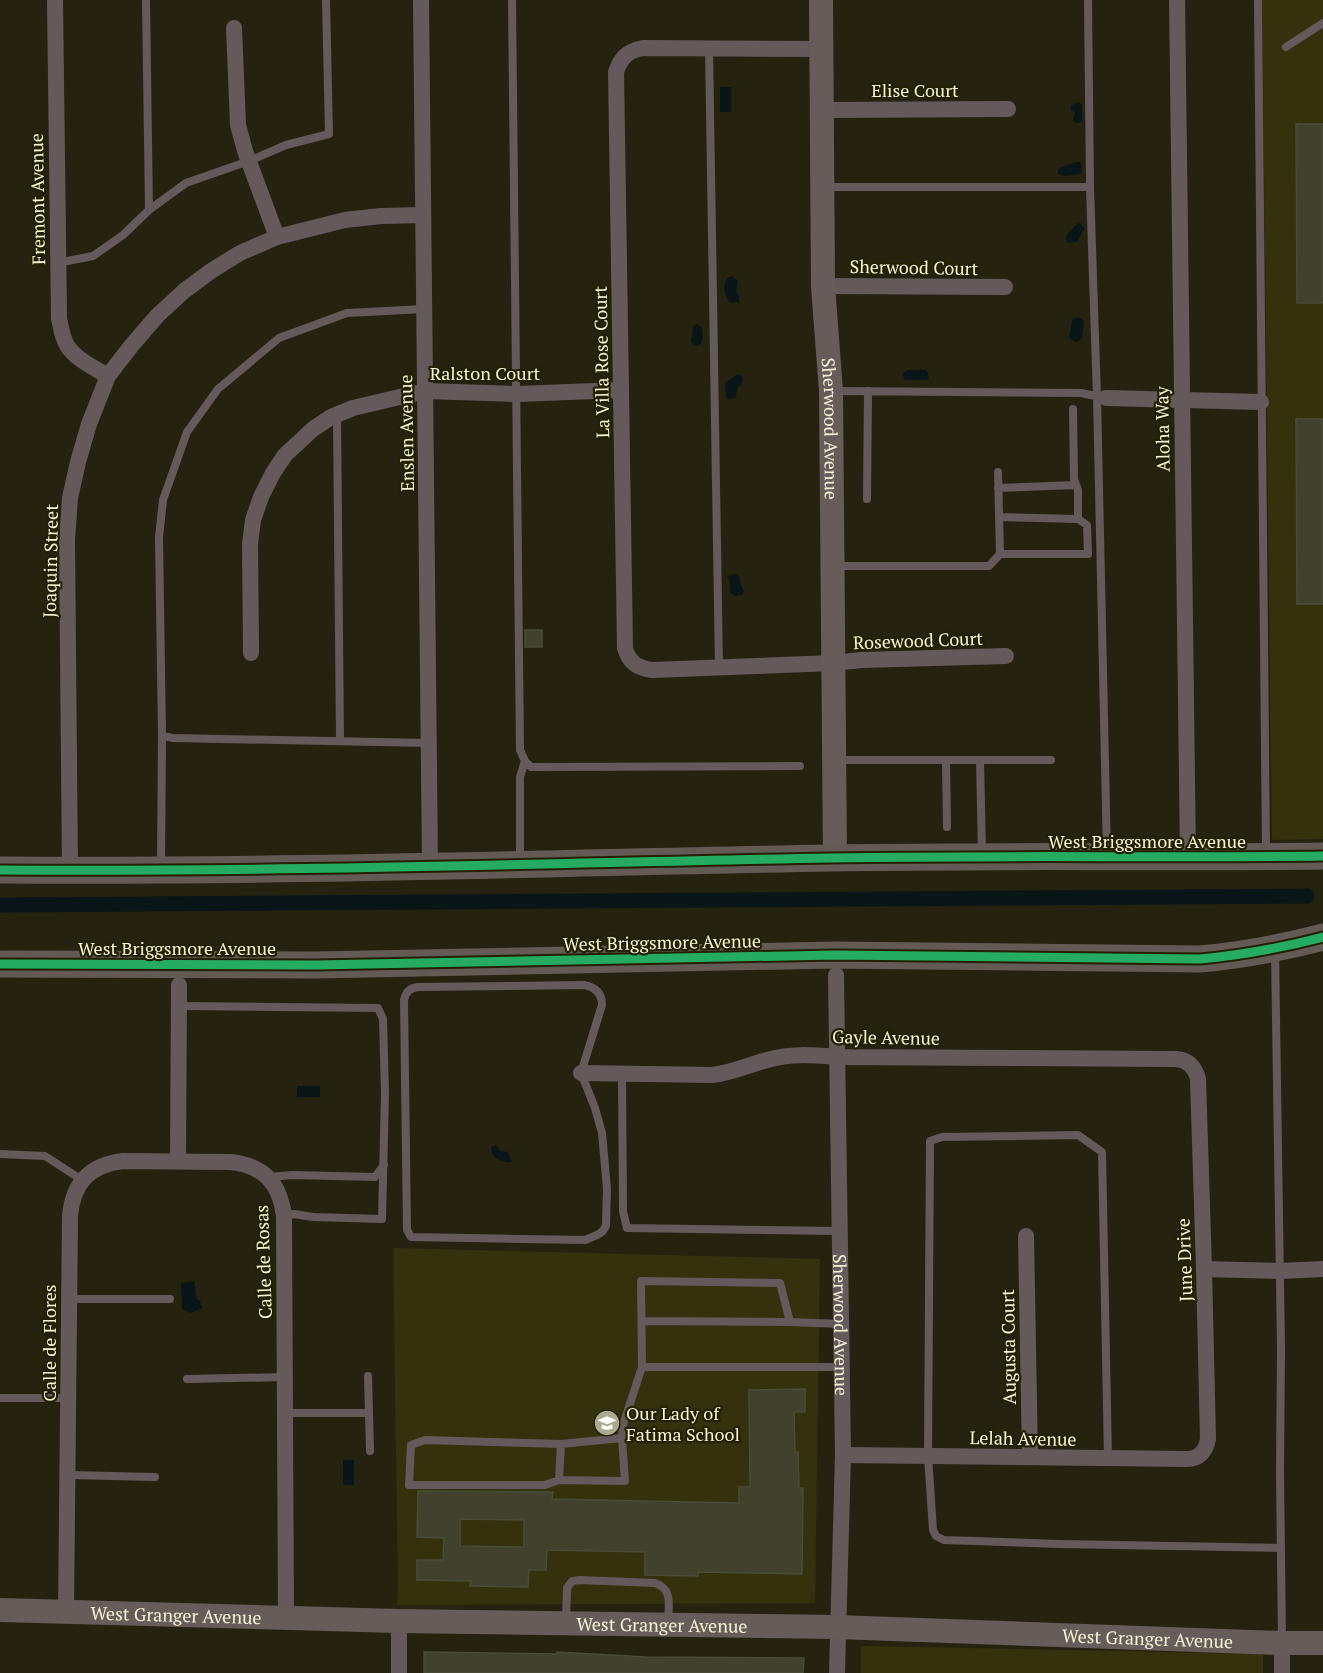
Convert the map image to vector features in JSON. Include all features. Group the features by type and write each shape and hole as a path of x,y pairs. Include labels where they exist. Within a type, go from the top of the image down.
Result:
{"main road":[{"name":"West Briggsmore Avenue","path":"0,870 160,870 835,858 1323,856"},
{"name":"West Briggsmore Avenue","path":"0,964 316,965 835,955 1200,959 1275,949 1323,937"}],"street":[{"name":"Fremont Avenue","path":"55,0 59,318 62,334 69,348 89,365 108,376"},
{"name":"Enslen Avenue","path":"421,0 429,866"},
{"name":"Sherwood Avenue","path":"821,0 824,286 831,391 835,858"},
{"name":"Aloha Way","path":"1177,0 1188,858"},
{"path":"234,28 238,125 277,237"},
{"name":"La Villa Rose Court","path":"821,49 643,48 632,50 624,56 616,72 625,636 627,655 633,664 641,669 833,663"},
{"name":"Elise Court","path":"822,110 1008,109"},
{"name":"Joaquin Street","path":"70,871 67,551 69,498 89,424 108,376 132,345 184,291 240,253 277,237 345,220 423,215"},
{"name":"Sherwood Court","path":"824,286 1005,287"},
{"name":"Ralston Court","path":"251,653 250,544 254,520 261,497 273,473 285,455 313,429 353,408 425,391 517,394 621,390"},
{"path":"1101,398 1262,402"},
{"name":"Rosewood Court","path":"833,663 862,660 1005,656"},
{"name":"Sherwood Avenue","path":"836,975 843,1455 837,1673"},
{"path":"178,1161 179,985"},
{"name":"Gayle Avenue","path":"581,1073 704,1076 722,1074 769,1059 800,1054 837,1057 1176,1059 1191,1065"},
{"name":"June Drive","path":"1191,1065 1198,1079 1204,1269 1208,1439 1202,1454"},
{"path":"82,1180 110,1162 123,1161 242,1163 258,1169 268,1177"},
{"name":"Calle de Rosas","path":"268,1177 283,1202 284,1216 286,1619"},
{"name":"Calle de Flores","path":"66,1612 71,1202 82,1180"},
{"name":"Augusta Court","path":"1026,1236 1030,1457"},
{"path":"1204,1269 1280,1271 1323,1269"},
{"name":"Lelah Avenue","path":"843,1455 1187,1460 1202,1454"},
{"name":"West Granger Avenue","path":"0,1610 286,1619 837,1627 1323,1643"},
{"path":"399,1621 399,1673"},
{"path":"1282,1643 1282,1673"}],"lane":[{"path":"146,0 149,210"},
{"path":"57,263 93,256 123,235 149,210 186,183 249,161 286,145 329,134 326,0"},
{"path":"512,0 520,750 531,767 800,766"},
{"path":"1088,0 1090,188 1101,398 1107,858"},
{"path":"1258,0 1266,857"},
{"path":"1286,46 1323,23"},
{"path":"709,48 719,668"},
{"path":"822,187 1090,188"},
{"path":"160,870 162,735 159,537 163,500 187,432 218,389 279,338 347,313 424,309"},
{"path":"831,391 1081,393 1101,398"},
{"path":"867,499 868,391"},
{"path":"1073,409 1074,479 1078,490 1078,519"},
{"path":"337,415 340,741"},
{"path":"832,566 989,566 1000,554 998,472"},
{"path":"998,488 1076,485"},
{"path":"999,517 1078,519 1087,525 1088,554 1000,554"},
{"path":"162,735 172,738 428,743"},
{"path":"834,760 1051,760"},
{"path":"946,760 947,827"},
{"path":"980,760 982,858"},
{"path":"520,864 520,777 525,761"},
{"path":"1275,949 1282,1643"},
{"path":"590,986 600,994 602,1005 581,1073 595,1108 604,1148 607,1189 606,1226 602,1232 592,1239 585,1240 416,1238 408,1234 404,1000 409,989 413,987 590,986"},
{"path":"179,1006 378,1008 383,1019 385,1094 382,1219 294,1214 284,1216"},
{"path":"622,1074 623,1211 627,1228 840,1231"},
{"path":"1108,1458 1102,1152 1078,1135 942,1137 930,1141 928,1456 933,1530 936,1536 944,1540 1281,1548"},
{"path":"0,1154 45,1156 82,1180"},
{"path":"268,1177 292,1175 375,1178 384,1166"},
{"path":"622,1438 561,1444 425,1440 411,1445 409,1485 545,1485 559,1480 625,1481 623,1425 642,1367 641,1281 780,1283 790,1322"},
{"path":"69,1299 170,1299"},
{"path":"642,1321 841,1324"},
{"path":"642,1367 842,1367"},
{"path":"368,1376 370,1451"},
{"path":"187,1379 285,1377"},
{"path":"0,1398 68,1398"},
{"path":"285,1413 369,1413"},
{"path":"559,1480 561,1444"},
{"path":"68,1475 155,1477"},
{"path":"566,1624 567,1588 572,1581 580,1580 661,1585 667,1591 668,1625"}],"shaded area":[{"path":"1262,0 1323,0 1323,839 1272,840"},
{"path":"720,87 731,87 731,112 720,112"},
{"path":"1079,102 1082,105 1082,121 1075,123 1073,120 1075,112 1071,110 1071,105"},
{"path":"1080,162 1082,166 1081,174 1064,176 1058,174 1060,168"},
{"path":"1078,223 1084,229 1078,241 1067,242 1066,236"},
{"path":"732,276 738,281 736,291 739,302 730,303 724,288 727,278"},
{"path":"1078,317 1084,321 1082,338 1078,342 1070,339 1069,336 1072,321"},
{"path":"697,324 703,332 701,344 697,346 691,341 693,327"},
{"path":"907,370 926,370 929,379 905,380 902,374"},
{"path":"738,374 742,376 743,381 737,389 736,398 728,399 725,383"},
{"path":"735,574 739,577 744,591 742,595 735,596 730,593 727,576"},
{"path":"297,1086 320,1086 320,1097 297,1097"},
{"path":"496,1145 500,1151 507,1151 512,1162 501,1161 493,1155 491,1147"},
{"name":"Our Lady of Fatima School","path":"393,1248 820,1259 815,1603 397,1605"},
{"path":"194,1281 197,1299 202,1308 191,1313 182,1309 181,1283"},
{"path":"343,1460 354,1460 354,1485 343,1485"},
{"path":"861,1646 1263,1654 1263,1673 861,1673"}],"building":[{"path":"1296,124 1323,124 1323,303 1297,303"},
{"path":"1296,419 1323,419 1323,604 1297,604"},
{"path":"525,630 542,630 542,647 525,647"},
{"path":"805,1389 805,1412 794,1412 799,1488 803,1488 802,1574 698,1572 698,1576 645,1575 645,1552 547,1550 546,1570 529,1570 528,1587 470,1586 471,1581 417,1580 417,1560 443,1560 444,1538 417,1537 418,1491 553,1492 552,1499 739,1503 739,1487 750,1487 749,1390","holes":["460,1519 524,1520 524,1547 460,1546"]},
{"path":"424,1652 557,1654 557,1652 646,1657 804,1658 803,1673 424,1673"}],"waterway":[{"path":"0,905 1307,896"}],"cycle path":[{"path":"0,870 312,868 892,857 1323,856"},
{"path":"0,964 316,965 835,955 1200,959 1262,951 1323,937"}],"place":[{"name":"Our Lady of Fatima School","path":"607,1423"}]}
